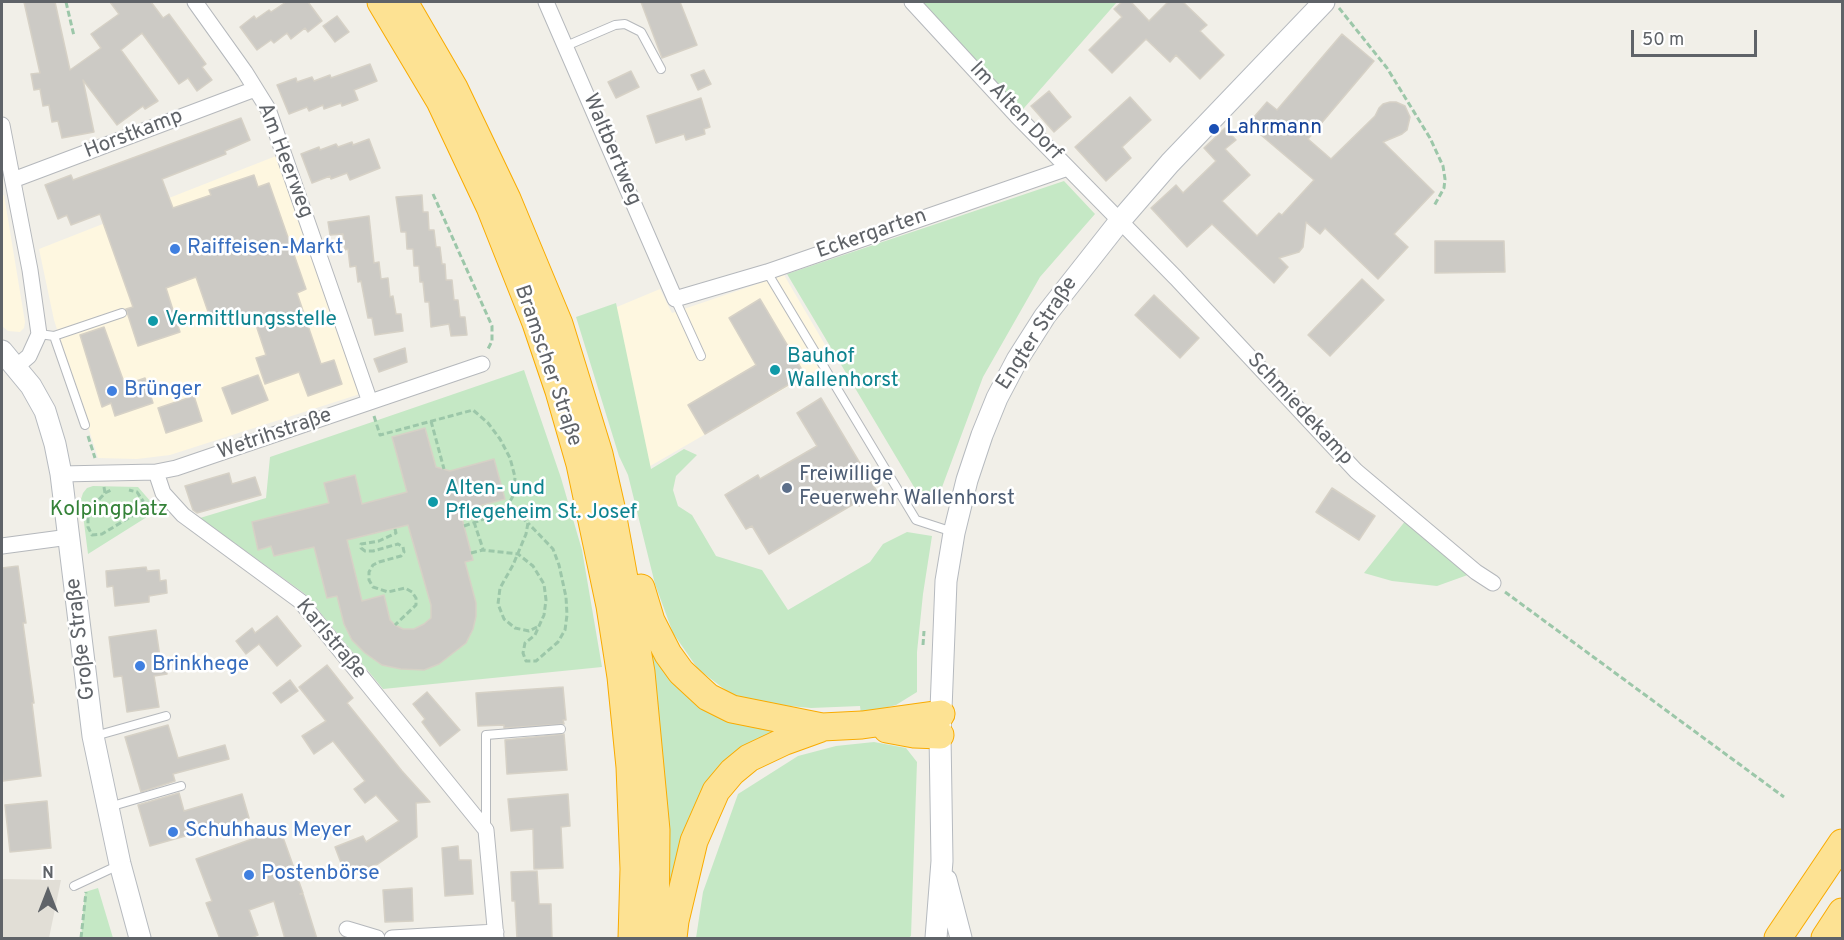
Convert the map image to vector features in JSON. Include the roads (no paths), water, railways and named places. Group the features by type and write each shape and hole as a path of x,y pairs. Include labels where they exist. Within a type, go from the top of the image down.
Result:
{"highway":[{"name":"Bramscher Straße","path":"381,2 440,101 489,207 536,323 580,464 610,606 621,677 630,767 634,869 632,939"},
{"name":"Bramscher Straße","path":"404,2 454,88 534,261 559,324 579,384 605,478 641,672 656,830 655,939"},
{"path":"605,478 618,495 651,621 668,654 681,672 708,697 732,709 822,727 940,724"},
{"path":"673,939 675,921 694,841 716,791 732,772 749,758 822,727"},
{"path":"1778,939 1842,843"},
{"path":"1825,939 1842,912"}],"main road":[{"name":"Engter Straße","path":"936,939 942,861 940,724 946,581 954,533 967,480 997,398 1017,360 1056,301 1119,222 1170,163 1324,2"},
{"name":"Große Straße","path":"2,351 31,386 45,411 55,444 62,474 93,736 107,807 140,939"},
{"name":"Engter Straße","path":"942,861 961,939"}],"street":[{"name":"Am Heerweg","path":"195,2 268,109 370,402"},
{"name":"Waltbertweg","path":"546,2 675,299"},
{"name":"Im Alten Dorf","path":"912,2 1017,117 1119,222"},
{"name":"Horstkamp","path":"13,180 255,89"},
{"path":"2,124 30,270 47,335 16,367"},
{"name":"Eckergarten","path":"675,299 767,272 1068,168"},
{"name":"Schmiedekamp","path":"1119,222 1176,278 1356,471 1476,572 1493,583"},
{"name":"Wetrihstraße","path":"62,474 156,472 176,468 482,364"},
{"name":"Karlstraße","path":"156,472 163,494 183,516 300,601 486,830"},
{"path":"2,546 69,537"},
{"path":"392,939 496,935 486,830"},
{"path":"347,929 377,939"}],"lane":[{"path":"566,46 615,25 625,24 641,32 661,69"},
{"path":"767,272 916,520 954,533"},
{"path":"675,299 700,356"},
{"path":"85,425 47,335 123,314"},
{"path":"93,736 166,716"},
{"path":"486,830 486,735 561,729"},
{"path":"107,807 181,786"},
{"path":"74,886 122,870"}],"place":[{"name":"Lahrmann","path":"1214,129"},
{"name":"Raiffeisen-Markt","path":"175,249"},
{"name":"Vermittlungsstelle","path":"153,321"},
{"name":"Bauhof Wallenhorst","path":"775,370"},
{"name":"Brünger","path":"112,391"},
{"name":"Freiwillige Feuerwehr Wallenhorst","path":"787,488"},
{"name":"Alten- und Pflegeheim St. Josef","path":"433,502"},
{"name":"Brinkhege","path":"140,666"},
{"name":"Schuhhaus Meyer","path":"173,832"},
{"name":"Postenbörse","path":"249,875"}],"park label":[{"name":"Kolpingplatz","path":"109,511"}]}
